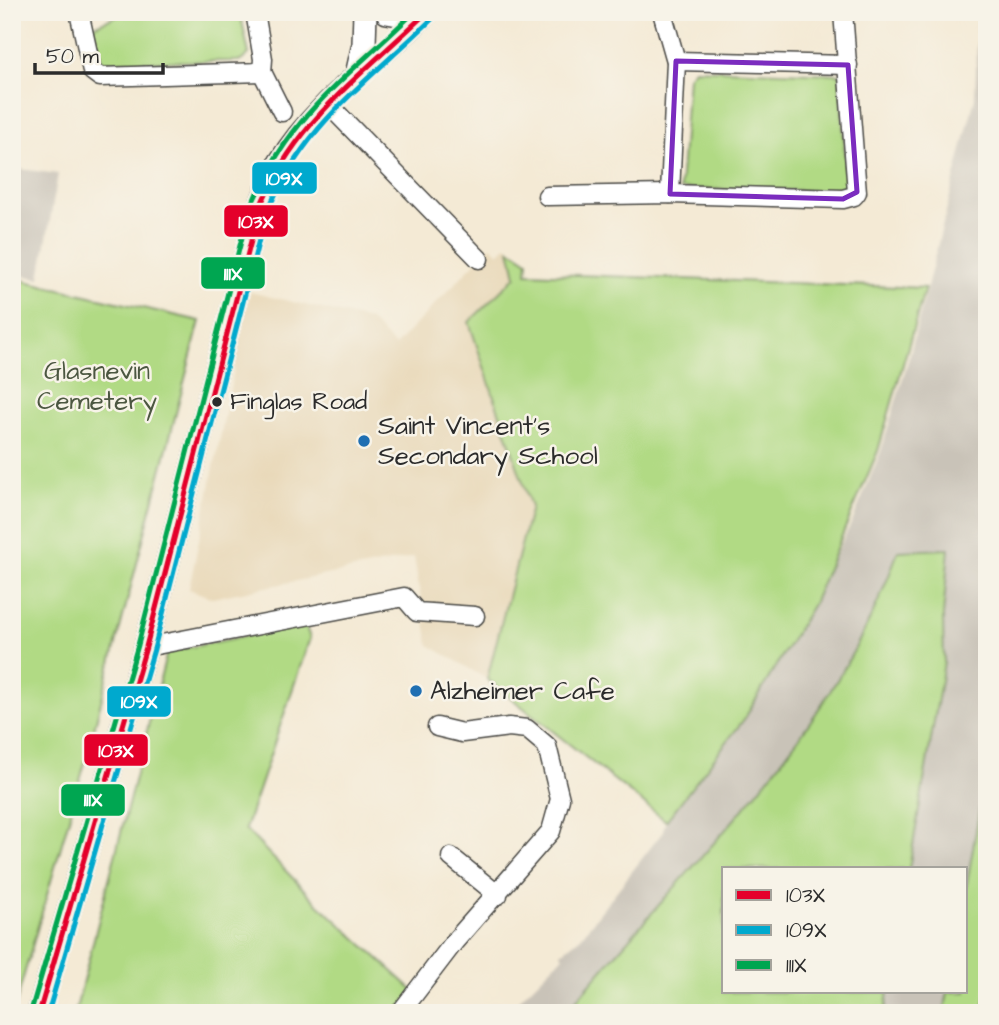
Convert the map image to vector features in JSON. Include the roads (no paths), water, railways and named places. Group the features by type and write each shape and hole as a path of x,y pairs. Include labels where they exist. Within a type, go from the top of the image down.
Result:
{"main road":[{"path":"357,75 364,44 365,12"},
{"path":"387,12 424,15"},
{"path":"39,1013 146,647 256,217 280,162 328,104 424,15"}],"street":[{"path":"255,12 263,59 262,72 282,112"},
{"path":"662,12 676,61 670,194"},
{"path":"547,196 670,194 843,199 855,196 857,192 843,12"},
{"path":"80,13 92,71 100,77 262,72"},
{"path":"676,61 848,65"},
{"path":"328,104 479,259"},
{"path":"146,647 404,597 417,612 475,617"},
{"path":"400,1013 455,941 498,895 551,831 560,799 547,746 527,729 509,727 462,733 437,727"},
{"path":"451,857 498,895"}],"place":[{"name":"Finglas Road","path":"217,402"},
{"name":"Saint Vincent's Secondary School","path":"364,441"},
{"name":"Alzheimer Cafe","path":"416,691"}],"park label":[{"name":"Glasnevin Cemetery","path":"97,386"}]}
